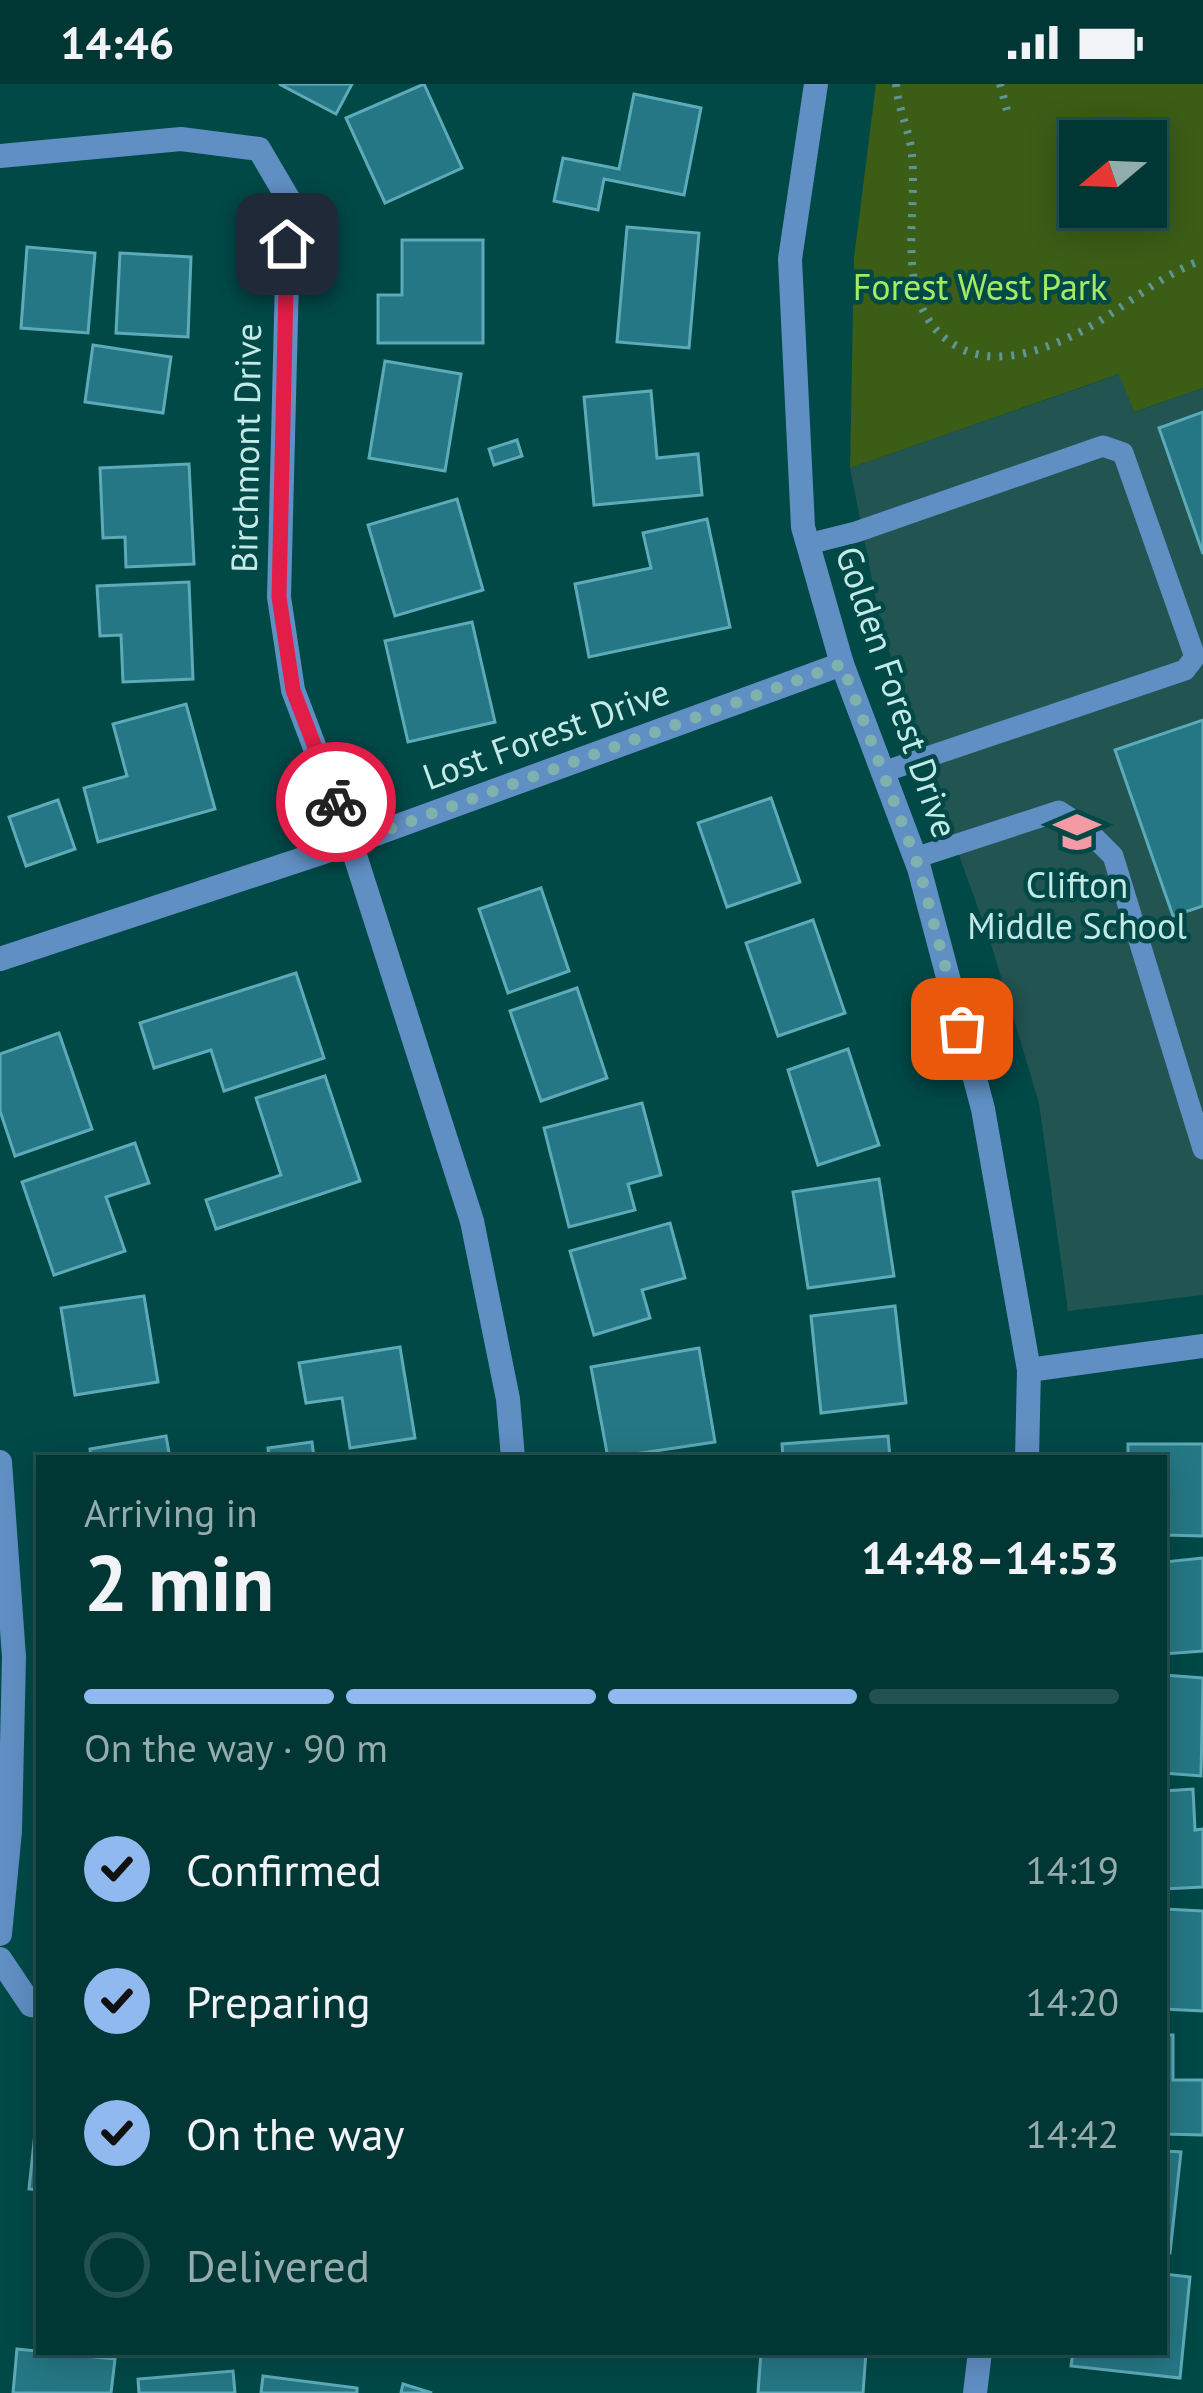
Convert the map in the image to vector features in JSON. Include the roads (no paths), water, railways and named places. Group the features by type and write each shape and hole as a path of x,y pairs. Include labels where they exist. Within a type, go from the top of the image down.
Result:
{"street":[{"name":"Golden Forest Drive","path":"816,84 790,259 803,527 842,664 916,859 983,1109 1029,1370 1027,1455"},
{"name":"Birchmont Drive","path":"0,156 182,139 259,149 289,200 279,597 293,690 351,843 472,1221 508,1399 513,1455"},
{"name":"Lost Forest Drive","path":"0,958 351,843 842,664"},
{"path":"1029,1370 1203,1346"},
{"path":"0,1462 14,1657 10,1831 0,1934"},
{"path":"0,1959 36,2006"},
{"path":"975,2393 980,2355"}],"lane":[{"path":"808,544 856,532 1103,446 1123,453 1195,657 1185,670 883,772"},
{"path":"916,859 1059,811 1113,856 1203,1149"}],"place":[{"name":"Clifton Middle School","path":"1077,832"}],"park label":[{"name":"Forest West Park","path":"980,287"}]}
